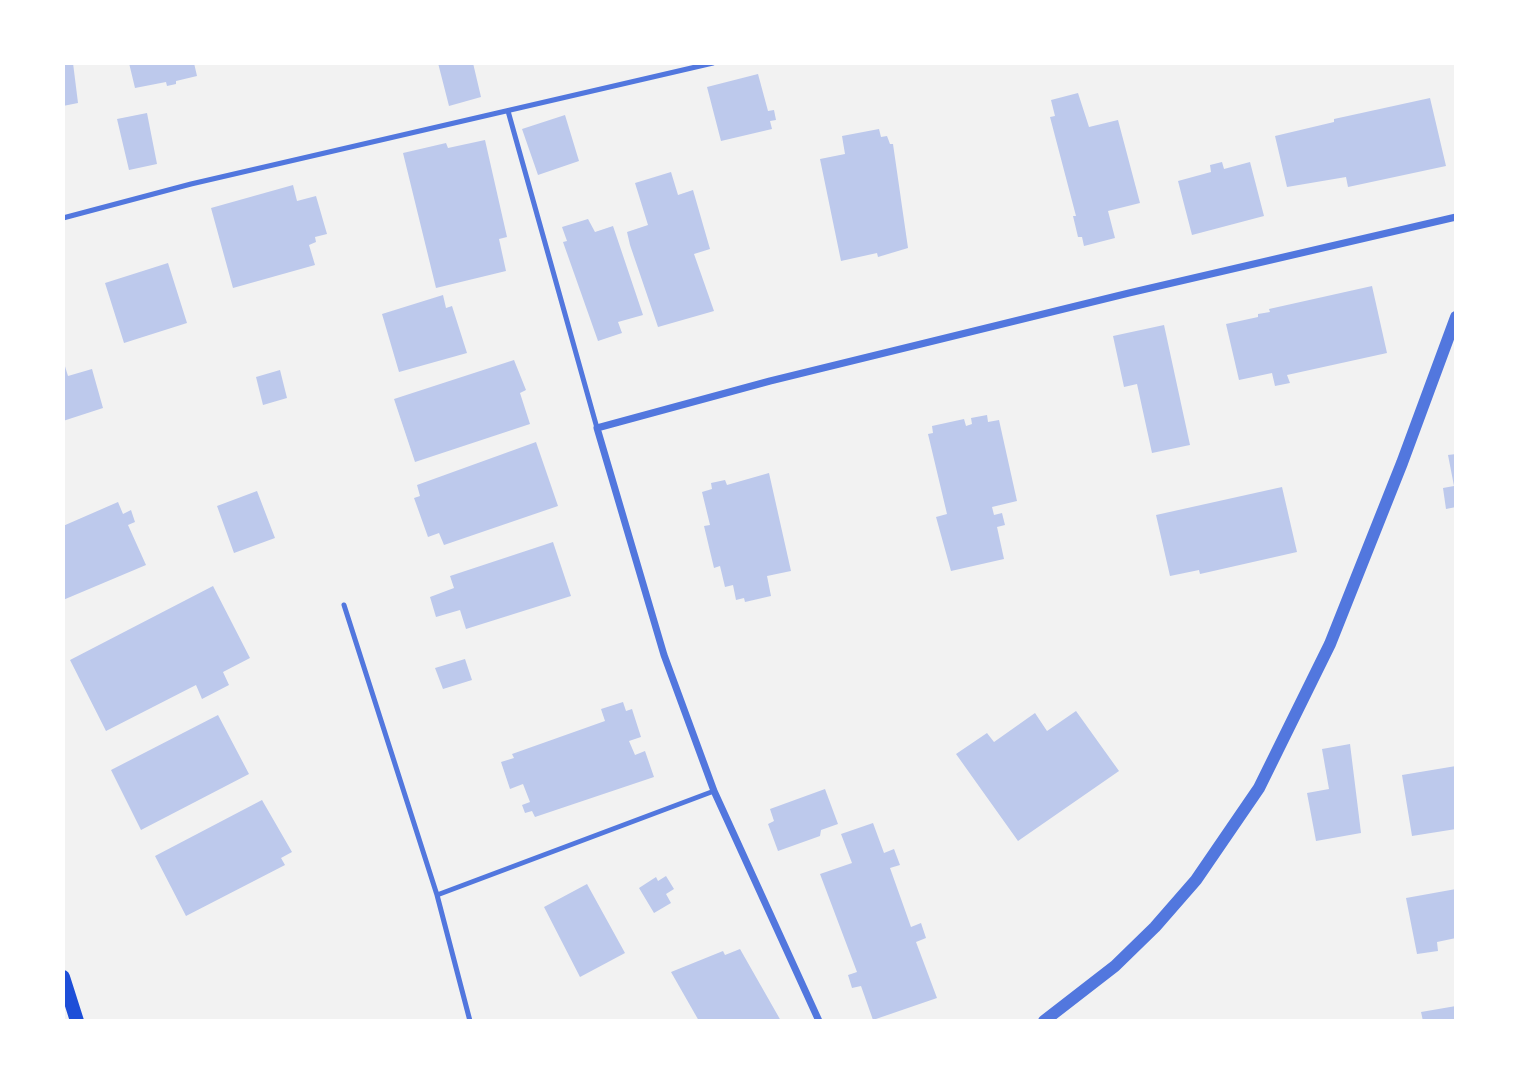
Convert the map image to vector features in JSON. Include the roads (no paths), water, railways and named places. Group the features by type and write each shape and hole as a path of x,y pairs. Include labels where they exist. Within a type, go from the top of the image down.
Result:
{"main road":[{"path":"63,977 78,1021"}],"street":[{"path":"819,1021 713,791 664,655 597,428 770,381 1116,296 1456,217"},
{"path":"1044,1021 1115,966 1155,927 1196,880 1259,788 1330,644 1402,463 1456,317"}],"lane":[{"path":"63,218 191,184 713,63"},
{"path":"508,111 597,428"},
{"path":"344,605 437,895 470,1021"},
{"path":"437,895 713,791"}]}
